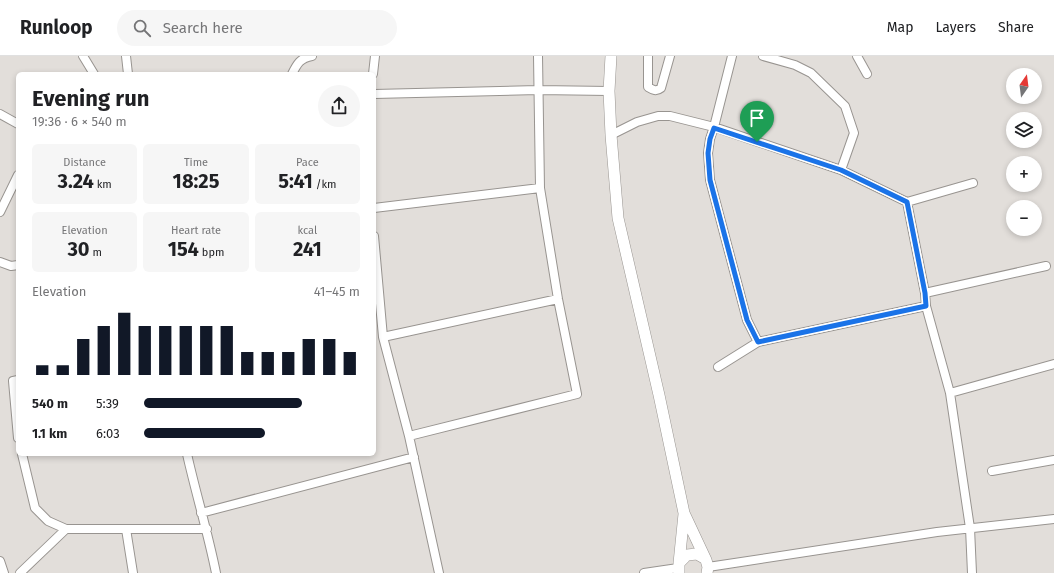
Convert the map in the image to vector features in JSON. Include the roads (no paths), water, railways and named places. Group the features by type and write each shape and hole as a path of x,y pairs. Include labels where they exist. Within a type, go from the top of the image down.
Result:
{"street":[{"path":"83,56 93,72"},
{"path":"126,56 128,72"},
{"path":"293,72 297,63 304,57 312,56"},
{"path":"374,72 375,56"},
{"path":"410,436 577,394 558,299 540,188 538,56"},
{"path":"611,56 609,91 618,218 659,395 684,513 706,566"},
{"path":"648,56 648,87 657,91 661,88 670,56"},
{"path":"732,56 710,139 708,153 710,180 747,320 758,342"},
{"path":"763,56 795,65 811,72 844,106 854,133 841,170"},
{"path":"857,56 867,74"},
{"path":"376,94 538,90 609,91"},
{"path":"0,114 16,123"},
{"path":"611,135 637,122 658,116 670,116 714,128 841,170 907,202 974,183"},
{"path":"0,212 16,179"},
{"path":"376,208 540,188"},
{"path":"907,202 925,293 926,306 950,393 970,528 972,573"},
{"path":"0,262 11,266 16,265"},
{"path":"925,293 1046,266"},
{"path":"376,289 377,316 410,436 439,573"},
{"path":"383,337 558,299"},
{"path":"718,367 758,342 926,306"},
{"path":"950,393 1054,364"},
{"path":"16,380 14,381 16,410"},
{"path":"22,456 35,508 48,521 66,529 207,529"},
{"path":"187,456 201,512 207,529 216,573"},
{"path":"201,512 414,457"},
{"path":"992,471 1054,460"},
{"path":"679,568 684,513"},
{"path":"679,568 682,558 692,554 706,566 970,528 1054,519"},
{"path":"20,573 66,529"},
{"path":"126,529 133,573"},
{"path":"0,561 4,573"},
{"path":"644,573 679,568"}]}
